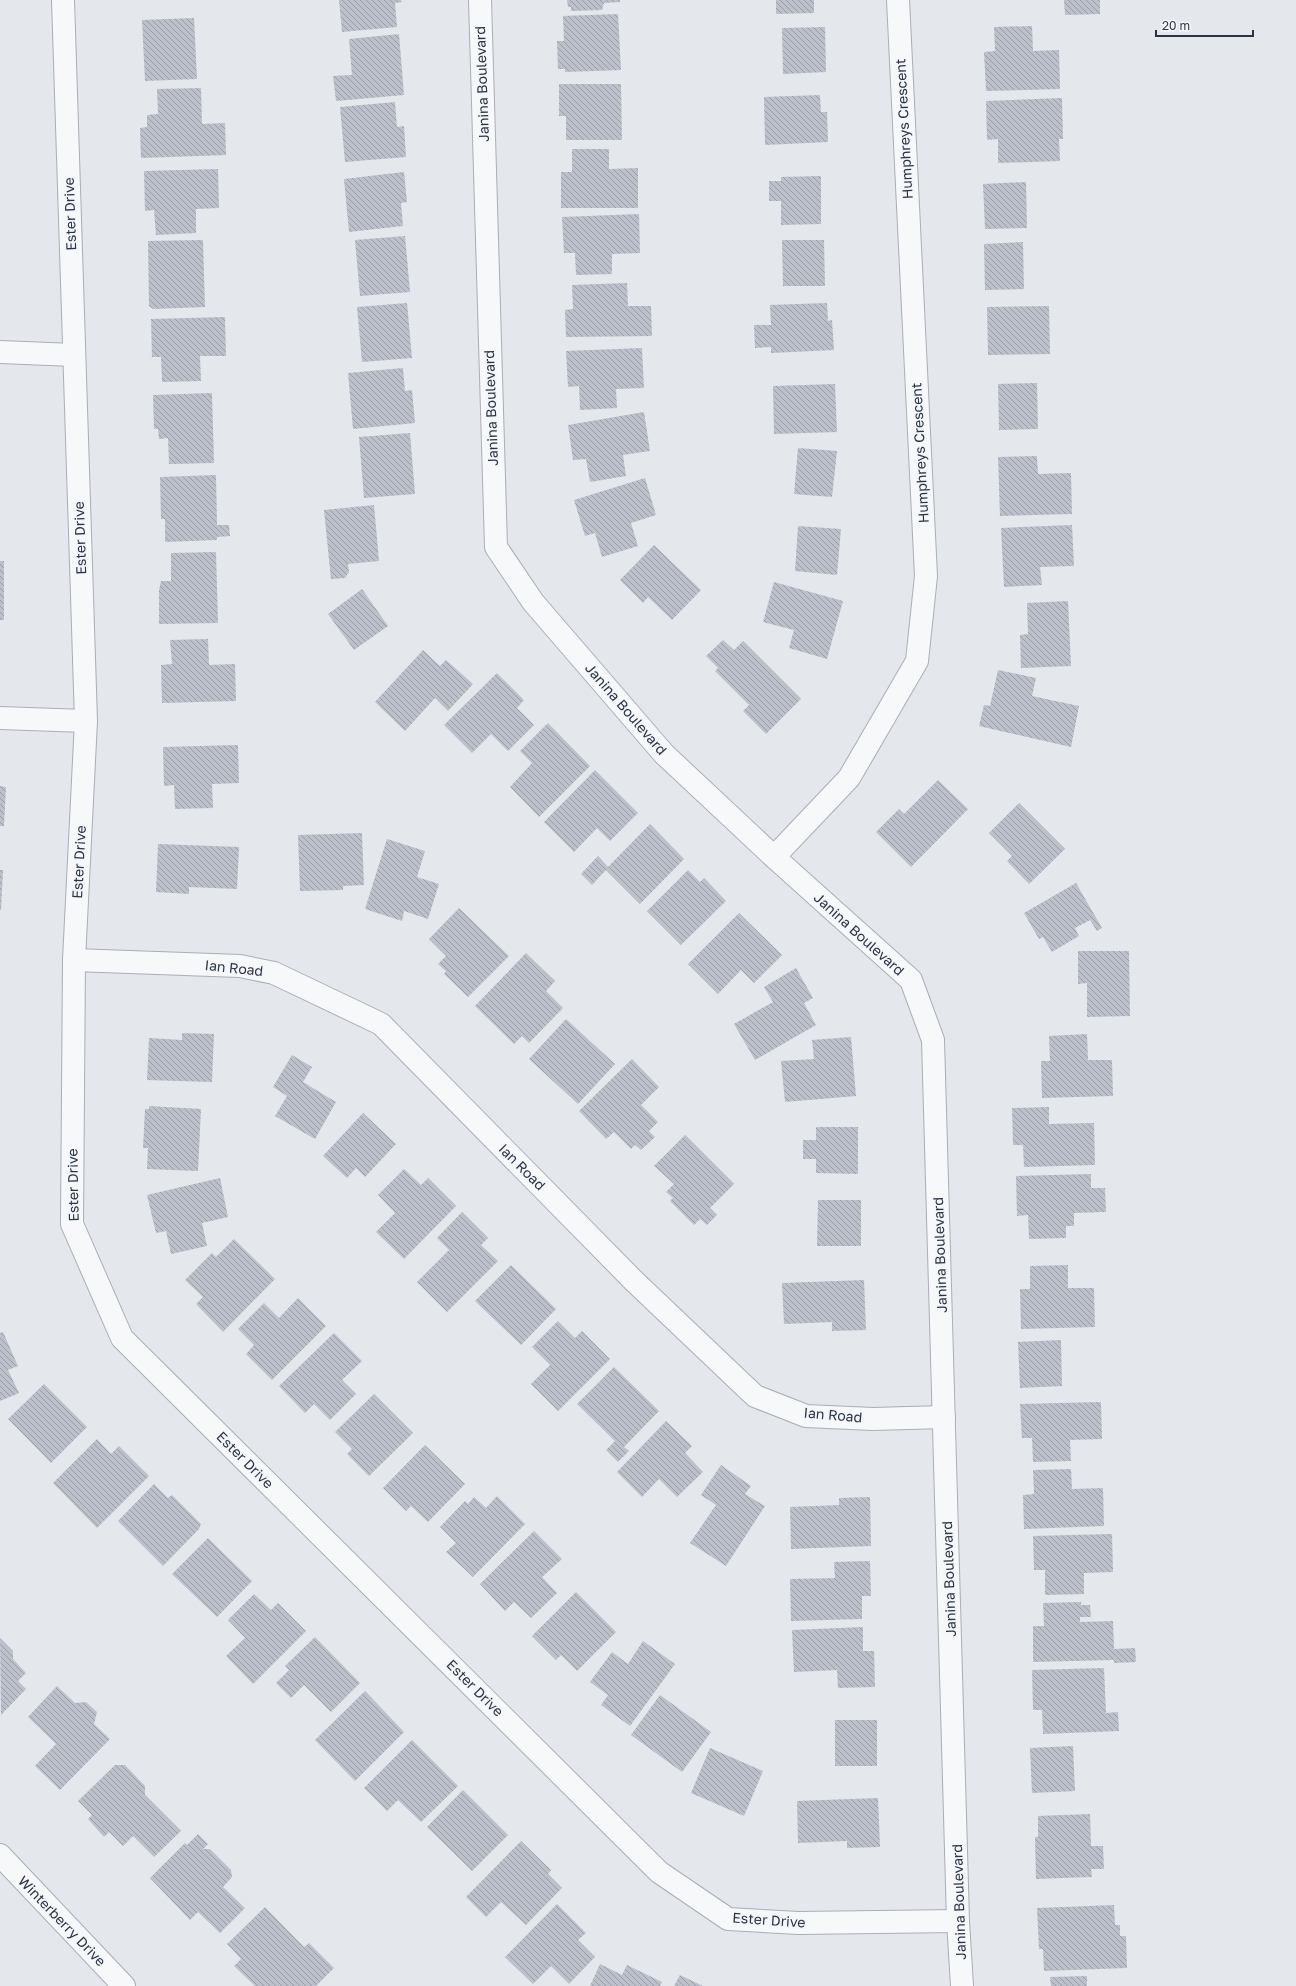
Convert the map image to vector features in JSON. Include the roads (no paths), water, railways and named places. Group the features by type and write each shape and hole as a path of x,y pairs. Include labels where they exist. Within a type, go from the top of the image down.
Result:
{"street":[{"name":"Ester Drive","path":"63,0 86,721 74,960 72,1224 122,1338 659,1872 728,1919 798,1923 958,1921"},
{"name":"Janina Boulevard","path":"480,0 496,547 533,602 664,754 774,857 911,980 933,1040 958,1921 962,1986"},
{"name":"Humphreys Crescent","path":"774,857 849,778 917,661 926,576 898,0"},
{"path":"0,352 74,355"},
{"path":"0,718 86,721"},
{"name":"Ian Road","path":"74,960 240,966 274,973 381,1024 634,1281 755,1396 806,1416 873,1419 944,1417"},
{"name":"Winterberry Drive","path":"0,1855 124,1986"}]}
